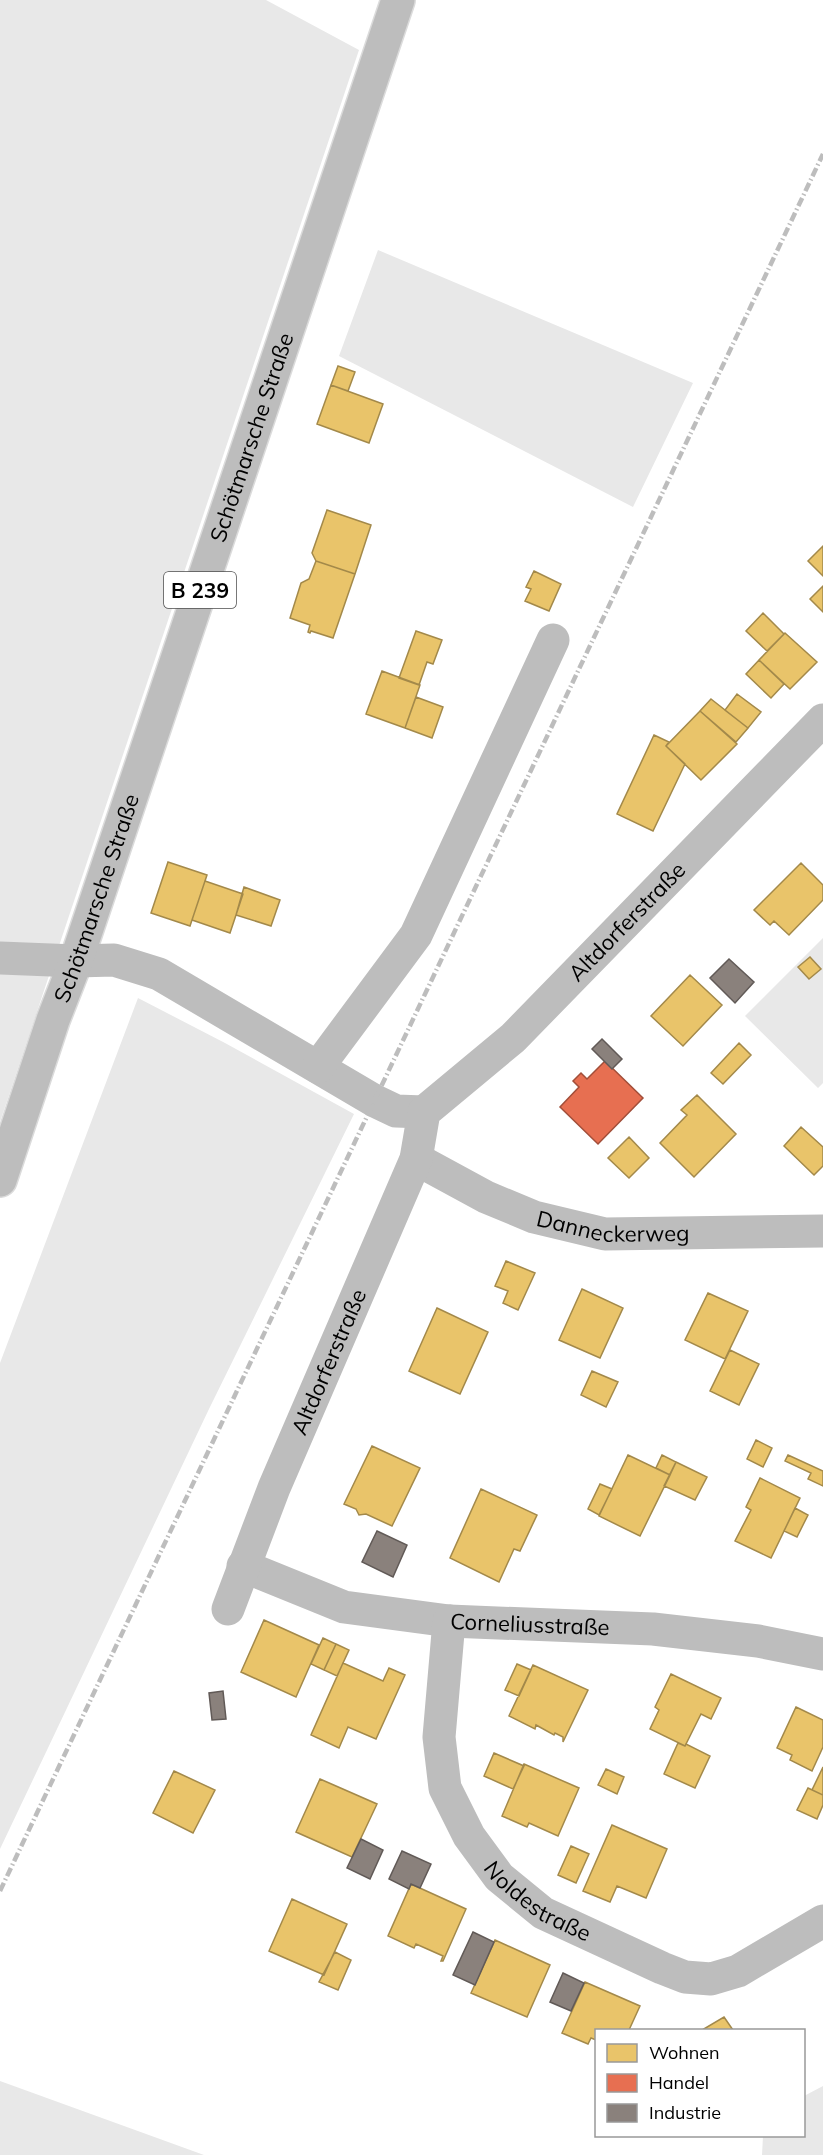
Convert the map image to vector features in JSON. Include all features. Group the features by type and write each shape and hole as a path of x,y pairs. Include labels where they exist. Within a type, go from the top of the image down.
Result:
{"street":[{"name":"Schötmarsche Straße","path":"0,1180 53,1020 76,961 398,0"},
{"path":"318,1068 416,935 553,640"},
{"name":"Altdorferstraße","path":"228,1609 274,1488 417,1159 424,1112 513,1038 823,720"},
{"path":"0,958 114,960 159,974 375,1101 396,1111 424,1112"},
{"name":"Danneckerweg","path":"417,1159 495,1201 534,1217 604,1234 823,1231"},
{"name":"Corneliusstraße","path":"243,1566 344,1607 449,1621 653,1629 758,1641 823,1654"},
{"name":"Noldestraße","path":"449,1621 439,1737 445,1788 469,1836 499,1877 543,1913 685,1977 711,1979 738,1971 823,1921"}],"shaded area":[{"path":"0,0 266,0 359,50 0,1122"},
{"path":"378,250 693,383 633,507 339,356"},
{"path":"823,938 823,1083 818,1088 745,1016"},
{"path":"138,998 354,1114 209,1409 0,1849 0,1363"},
{"path":"0,2081 204,2155 0,2155"},
{"path":"823,2086 823,2155 762,2155 763,2137 805,2137 805,2095"}],"building: Wohnen":[{"path":"338,366 355,372 348,391 331,385"},
{"path":"331,385 383,404 369,443 317,424"},
{"path":"327,510 371,525 355,574 316,561 312,553"},
{"path":"823,546 823,576 808,561"},
{"path":"316,561 355,574 333,638 311,631 310,633 308,632 310,625 290,618 301,583 309,579"},
{"path":"534,571 561,584 549,611 525,601 531,589 526,587"},
{"path":"823,586 823,612 810,599"},
{"path":"763,613 784,634 767,651 746,631"},
{"path":"416,631 442,640 433,664 427,662 419,685 399,678"},
{"path":"785,633 817,662 790,689 759,660"},
{"path":"759,660 784,684 771,698 746,674"},
{"path":"382,671 420,685 405,728 366,714"},
{"path":"737,694 761,712 748,728 725,710"},
{"path":"416,697 443,707 432,738 405,728"},
{"path":"711,699 748,728 736,742 700,711"},
{"path":"700,711 737,744 701,780 666,746"},
{"path":"654,735 669,742 666,746 685,764 653,831 617,814"},
{"path":"168,862 207,875 190,926 151,913"},
{"path":"801,863 823,885 823,900 789,935 774,921 770,925 754,910"},
{"path":"205,881 243,894 230,933 192,920"},
{"path":"244,887 280,900 271,926 236,915"},
{"path":"810,957 821,969 809,979 798,967"},
{"path":"690,975 722,1005 683,1046 651,1016"},
{"path":"739,1043 751,1055 723,1084 711,1073"},
{"path":"697,1095 736,1134 694,1177 660,1143 687,1115 681,1110"},
{"path":"801,1127 823,1147 823,1166 814,1175 784,1146"},
{"path":"629,1137 649,1158 629,1178 608,1158"},
{"path":"506,1261 535,1273 518,1310 503,1303 508,1291 495,1286"},
{"path":"582,1289 623,1308 600,1358 559,1340"},
{"path":"708,1293 748,1311 725,1359 685,1340"},
{"path":"437,1308 488,1332 460,1394 409,1371"},
{"path":"730,1350 759,1364 739,1405 710,1391"},
{"path":"592,1371 618,1382 606,1407 581,1395"},
{"path":"756,1440 772,1448 763,1467 747,1459"},
{"path":"372,1446 420,1468 392,1526 366,1514 359,1515 356,1509 344,1504"},
{"path":"628,1455 670,1475 640,1536 599,1516"},
{"path":"662,1455 676,1462 670,1475 656,1468"},
{"path":"788,1455 823,1471 823,1486 808,1479 811,1473 785,1461"},
{"path":"676,1462 707,1477 695,1500 664,1486"},
{"path":"760,1478 800,1498 771,1558 735,1541 751,1510 746,1507"},
{"path":"600,1484 612,1489 599,1515 588,1509"},
{"path":"481,1489 537,1515 520,1551 514,1549 499,1582 450,1558"},
{"path":"795,1508 808,1515 797,1537 784,1531"},
{"path":"264,1620 319,1645 296,1697 241,1672"},
{"path":"323,1638 336,1644 324,1670 311,1664"},
{"path":"336,1644 349,1650 337,1676 324,1670"},
{"path":"343,1663 383,1681 389,1668 405,1675 376,1739 348,1727 339,1748 311,1735"},
{"path":"517,1664 531,1670 519,1696 505,1690"},
{"path":"533,1665 588,1690 563,1742 563,1737 555,1733 554,1735 536,1725 535,1729 509,1716"},
{"path":"671,1674 721,1698 711,1719 701,1714 685,1746 650,1729 659,1710 655,1707"},
{"path":"796,1707 823,1720 823,1747 812,1771 790,1760 792,1755 777,1748"},
{"path":"678,1743 685,1746 686,1744 710,1756 695,1788 664,1774"},
{"path":"494,1753 524,1766 513,1789 484,1776"},
{"path":"524,1764 579,1788 558,1836 529,1823 527,1827 502,1816"},
{"path":"823,1767 823,1795 812,1790"},
{"path":"606,1769 624,1777 617,1794 598,1785"},
{"path":"174,1771 215,1790 193,1833 153,1813"},
{"path":"320,1779 377,1804 352,1857 296,1832"},
{"path":"808,1788 823,1795 823,1805 817,1819 797,1810"},
{"path":"612,1825 667,1849 646,1898 617,1886 610,1902 583,1891"},
{"path":"571,1846 589,1854 576,1883 558,1875"},
{"path":"411,1884 466,1909 443,1961 441,1961 443,1956 416,1944 414,1948 388,1936"},
{"path":"292,1899 347,1924 324,1975 269,1951"},
{"path":"495,1940 550,1965 527,2017 471,1993"},
{"path":"335,1952 351,1960 338,1990 319,1982"},
{"path":"585,1982 640,2006 629,2029 595,2029 595,2040 591,2038 588,2044 562,2033"},
{"path":"724,2017 732,2029 704,2029"}],"building: Handel":[{"path":"605,1061 643,1098 598,1144 560,1107 579,1087 573,1081 581,1073 587,1079"}],"building: Industrie":[{"path":"729,959 754,982 735,1003 710,978"},
{"path":"602,1039 622,1059 612,1069 592,1049"},
{"path":"377,1531 407,1545 393,1577 362,1562"},
{"path":"223,1691 226,1719 212,1720 209,1693"},
{"path":"361,1839 383,1850 370,1879 347,1868"},
{"path":"402,1851 431,1864 420,1888 411,1884 409,1889 389,1879"},
{"path":"473,1932 494,1942 475,1985 453,1975"},
{"path":"563,1973 584,1983 571,2011 550,2002"}],"railway":[{"path":"0,1891 823,154"}]}
